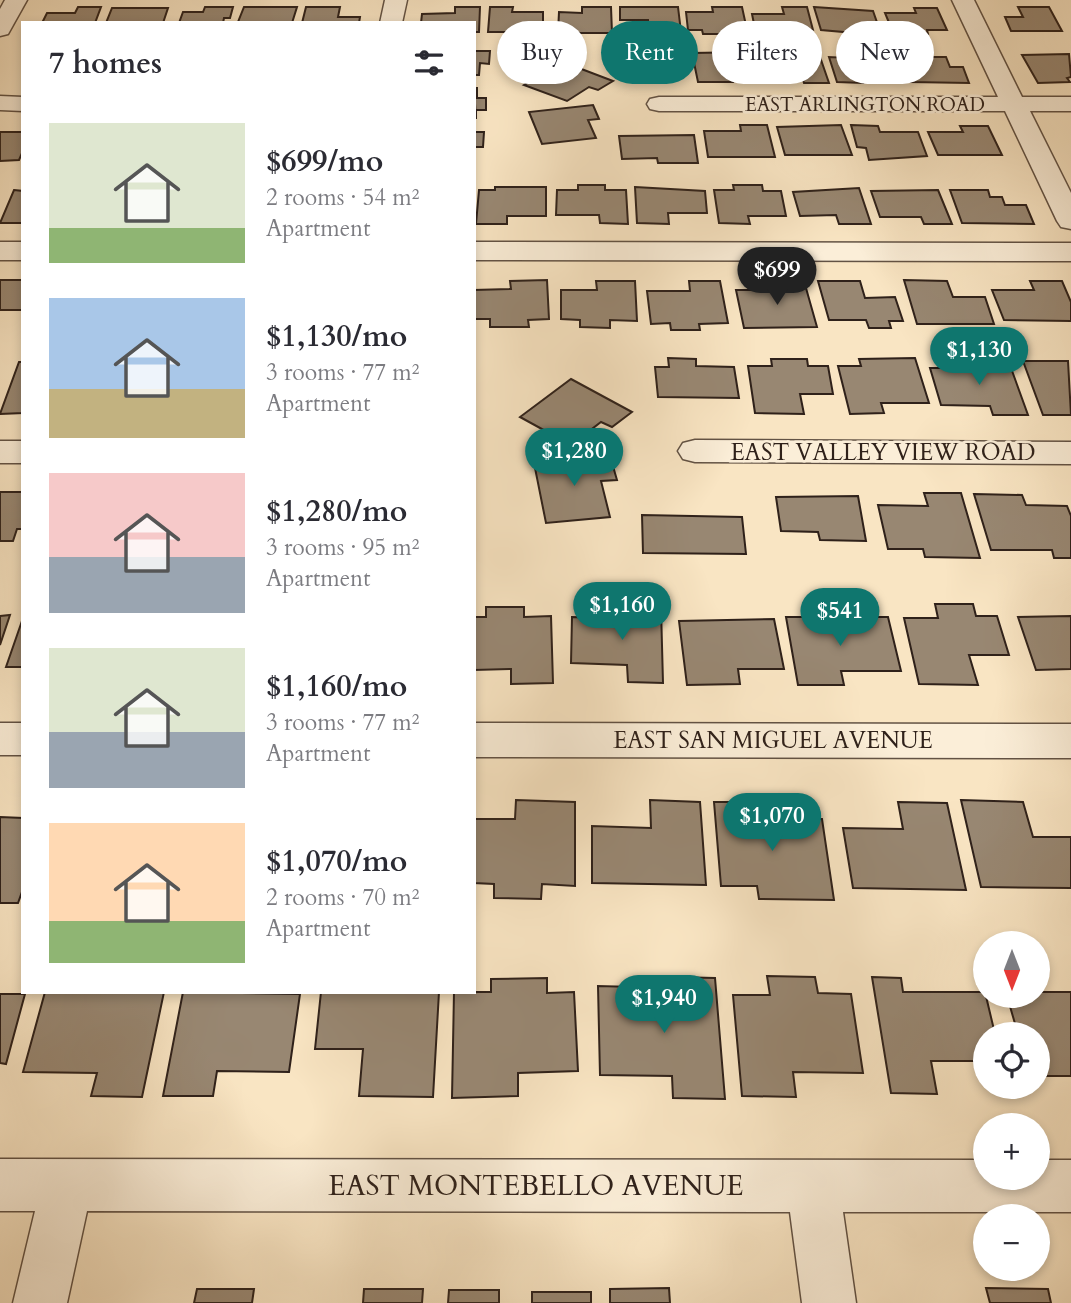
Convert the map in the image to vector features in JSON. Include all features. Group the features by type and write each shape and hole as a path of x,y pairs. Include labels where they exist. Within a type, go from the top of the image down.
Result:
{"street":[{"path":"0,29 16,0"},
{"path":"391,21 396,0"},
{"path":"963,0 1071,221"},
{"path":"0,103 21,104"},
{"name":"EAST ARLINGTON ROAD","path":"659,104 1071,104"},
{"path":"0,251 21,251"},
{"path":"476,251 1071,252"},
{"name":"EAST VALLEY VIEW ROAD","path":"695,451 1071,453"},
{"path":"0,452 21,452"},
{"path":"0,739 21,739"},
{"name":"EAST SAN MIGUEL AVENUE","path":"476,740 1071,741"},
{"name":"EAST MONTEBELLO AVENUE","path":"0,1185 1071,1186"},
{"path":"40,1303 67,1185"},
{"path":"813,1186 829,1303"}],"building":[{"path":"78,7 101,7 96,21 43,21 47,13 75,13"},
{"path":"205,7 233,7 230,18 224,18 223,21 180,21 183,12 203,12"},
{"path":"244,7 297,7 293,21 238,21"},
{"path":"306,7 340,7 338,17 360,17 359,21 302,21"},
{"path":"455,7 480,7 479,32 476,32 476,21 421,21 422,14 455,13"},
{"path":"490,7 513,7 512,12 543,12 543,21 497,21 497,32 488,32"},
{"path":"582,7 611,7 612,21 601,21 601,33 587,33 587,21 559,21 559,12 582,13"},
{"path":"620,7 678,7 680,21 648,21 620,20"},
{"path":"712,7 742,7 745,21 712,21 712,34 703,34 702,30 698,30 698,21 687,21 686,12 713,12"},
{"path":"782,7 807,7 811,21 753,21 752,14 784,14"},
{"path":"814,7 873,11 876,21 836,21 836,31 822,30 822,21 818,21"},
{"path":"1018,7 1049,7 1062,31 1011,31 1005,17 1023,17"},
{"path":"112,8 168,8 164,21 107,21"},
{"path":"914,8 937,8 947,30 934,30 934,21 888,21 885,13 916,13"},
{"path":"476,51 490,51 489,64 480,63 479,75 476,75"},
{"path":"698,53 712,53 712,82 698,82"},
{"path":"1069,54 1071,77 1067,78 1070,82 1038,83 1022,55"},
{"path":"829,57 836,57 836,79"},
{"path":"934,57 946,57 950,67 963,67 969,83 934,82"},
{"path":"822,63 829,83 822,83"},
{"path":"587,71 601,76 601,84 608,84 598,90 589,87 567,101 524,85 587,84"},
{"path":"476,88 477,98 486,98 486,110 476,110"},
{"path":"593,105 599,119 588,120 596,138 542,144 529,112"},
{"path":"740,125 767,125 775,157 708,157 704,131 741,131"},
{"path":"841,125 852,155 785,155 777,127"},
{"path":"851,125 878,126 880,132 918,132 927,156 869,160 866,148 857,147"},
{"path":"960,126 988,126 1002,155 938,155 928,132 963,132"},
{"path":"0,132 21,132 19,160 0,161"},
{"path":"476,132 484,132 483,147 476,147"},
{"path":"694,135 698,163 658,163 657,158 622,159 619,136"},
{"path":"578,185 605,185 605,190 626,190 628,224 600,223 599,215 556,215 557,190 578,190"},
{"path":"733,185 762,185 763,191 781,191 786,216 748,216 750,224 719,223 714,190 734,190"},
{"path":"495,187 546,187 546,216 507,216 507,224 476,224 479,190 495,190"},
{"path":"635,187 705,191 707,213 668,213 669,224 637,223"},
{"path":"859,188 871,224 839,224 836,215 800,216 793,192"},
{"path":"14,190 21,191 21,223 0,223"},
{"path":"938,190 952,224 924,224 921,217 880,217 871,191"},
{"path":"950,190 988,190 990,197 1002,197 1005,205 1026,205 1034,224 962,223"},
{"path":"0,280 21,280 21,310 0,310"},
{"path":"547,280 549,319 528,320 529,327 490,327 490,319 476,319 476,290 511,289 510,281"},
{"path":"904,280 947,281 953,297 985,297 994,324 917,324"},
{"path":"596,281 635,281 637,321 610,320 610,328 580,327 580,320 561,319 561,290 597,290"},
{"path":"689,281 720,281 728,323 699,324 700,330 671,330 670,323 651,324 647,291 690,291"},
{"path":"804,281 817,327 744,328 736,290 777,290 774,282"},
{"path":"818,281 860,281 865,298 895,297 903,321 889,321 891,328 869,328 866,320 829,320"},
{"path":"1030,281 1062,281 1071,302 1071,321 1004,320 992,290 1034,290"},
{"path":"668,358 696,359 696,366 734,367 739,398 658,397 655,367 669,367"},
{"path":"915,358 929,403 881,403 884,413 850,414 838,366 861,366 859,359"},
{"path":"771,359 807,359 808,366 828,366 833,394 800,394 804,414 755,413 748,366 772,366"},
{"path":"945,359 988,359 991,368 1011,368 1028,415 993,415 990,406 941,405 930,368 948,368"},
{"path":"1023,361 1068,361 1071,415 1043,415"},
{"path":"19,362 21,362 21,413 0,414"},
{"path":"571,379 632,412 612,427 601,422 571,445 520,417"},
{"path":"610,456 617,480 601,481 610,517 546,523 534,463"},
{"path":"0,492 21,492 21,529 17,529 13,541 0,541"},
{"path":"924,493 961,493 980,558 925,557 923,549 888,549 878,505 928,506"},
{"path":"974,494 1022,495 1026,505 1067,506 1071,516 1071,558 1054,558 1052,550 991,550"},
{"path":"858,496 866,541 820,540 818,532 781,531 776,497"},
{"path":"642,515 742,517 746,554 643,553"},
{"path":"935,604 973,604 976,616 997,616 1009,655 969,655 978,685 919,684 904,618 938,618"},
{"path":"486,607 524,607 524,617 551,616 553,683 511,684 511,669 476,670 476,617 486,617"},
{"path":"614,607 661,608 663,683 628,682 627,665 571,663 572,617 614,618"},
{"path":"10,615 0,645 0,616"},
{"path":"1071,616 1071,669 1036,670 1018,617"},
{"path":"786,617 888,617 901,671 841,671 844,685 798,685"},
{"path":"774,619 784,669 738,669 740,684 687,685 679,621"},
{"path":"21,624 21,667 6,667"},
{"path":"516,800 575,802 575,886 542,884 541,899 494,898 494,884 476,883 476,819 515,819"},
{"path":"650,800 700,802 706,885 592,883 592,826 651,828"},
{"path":"961,800 1023,802 1033,837 1071,837 1071,888 981,887"},
{"path":"714,802 763,802 766,819 822,819 834,900 759,899 757,886 721,886"},
{"path":"898,802 947,803 966,890 853,888 843,828 903,829"},
{"path":"0,817 21,818 21,895 18,903 0,903"},
{"path":"767,976 815,977 818,993 851,994 863,1073 793,1072 796,1097 742,1096 733,995 770,995"},
{"path":"671,977 715,978 725,1099 673,1098 672,1076 600,1075 598,986 672,988"},
{"path":"872,977 901,978 903,992 973,992 973,1008 989,1008 992,1022 973,1022 973,1061 931,1061 937,1094 891,1093"},
{"path":"547,978 547,993 574,992 578,1071 518,1073 518,1096 452,1098 454,994 491,992 491,979"},
{"path":"1050,992 1071,992 1071,1076 1050,1076 1050,1022 1015,1022 1010,1008 1050,1008"},
{"path":"0,994 25,994 6,1064 0,1063"},
{"path":"44,994 164,994 142,1097 91,1096 97,1073 23,1072"},
{"path":"183,994 300,994 289,1072 217,1071 213,1096 163,1096"},
{"path":"321,994 439,994 433,1097 359,1096 363,1049 315,1049"},
{"path":"669,1288 670,1303 610,1303 610,1289"},
{"path":"986,1288 1048,1289 1051,1303 990,1303"},
{"path":"197,1289 254,1289 252,1303 194,1303"},
{"path":"364,1289 423,1289 422,1303 363,1303"},
{"path":"449,1290 499,1290 499,1303 448,1303"},
{"path":"532,1292 591,1292 591,1303 532,1303"}]}
